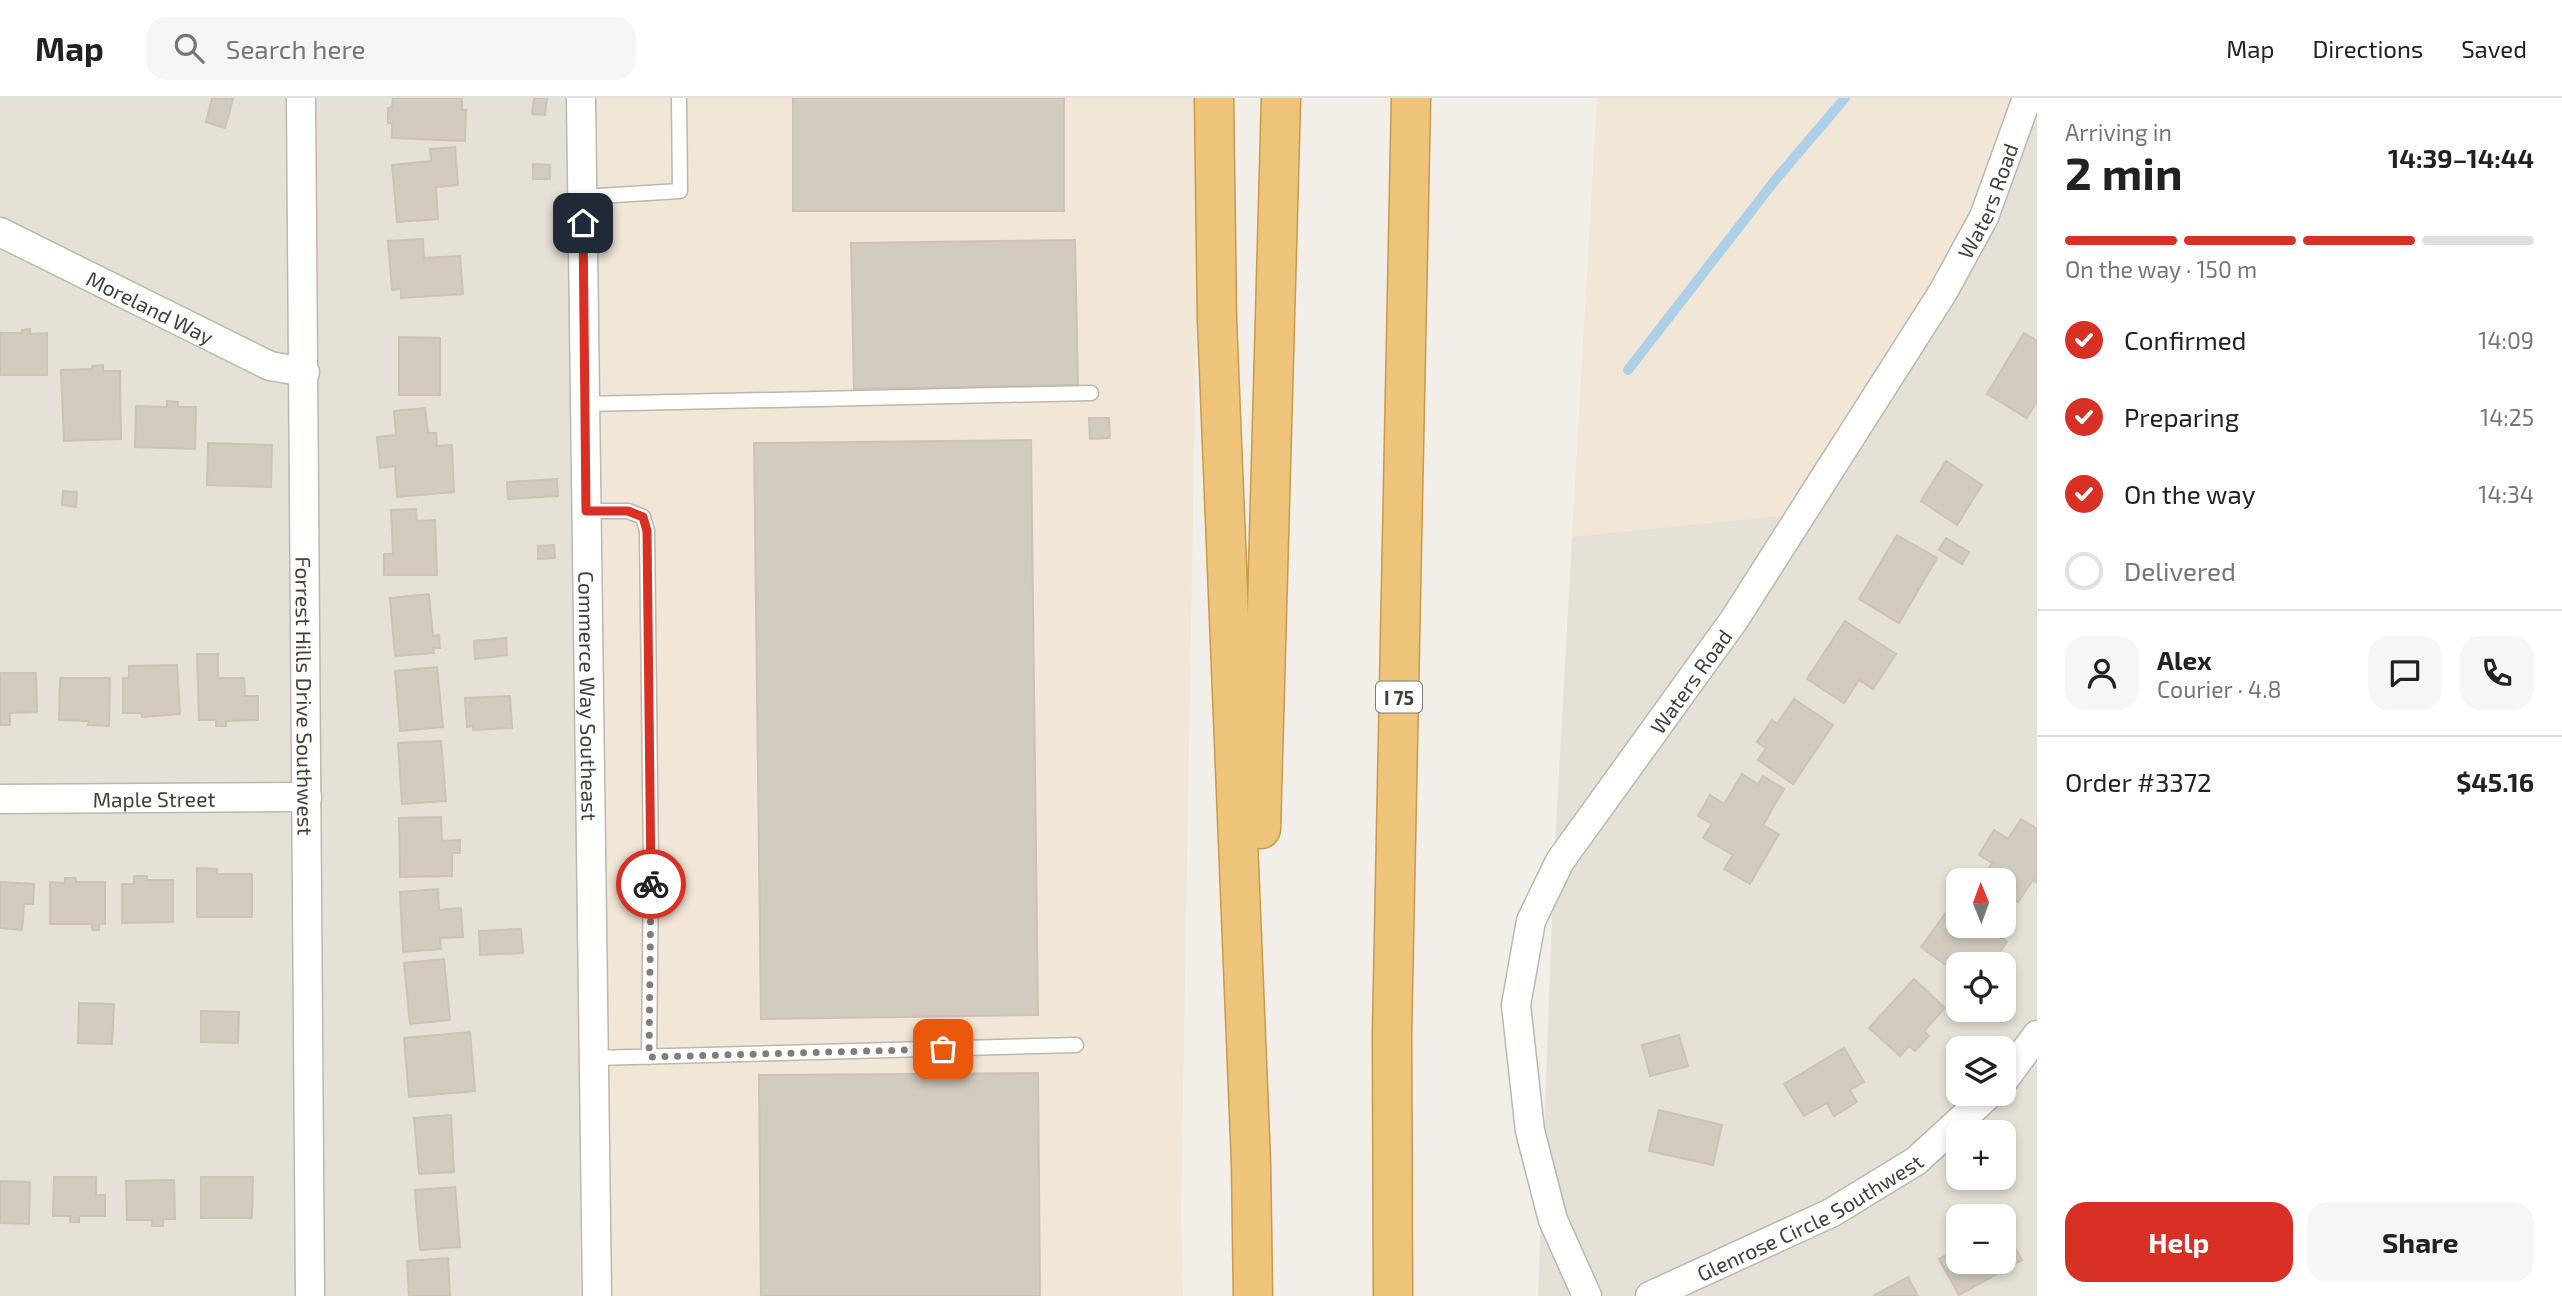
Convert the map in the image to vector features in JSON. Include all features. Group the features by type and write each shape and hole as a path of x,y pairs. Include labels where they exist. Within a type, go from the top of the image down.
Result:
{"highway":[{"path":"1214,98 1217,320 1251,1163 1253,1296"},
{"path":"1251,1163 1281,98"},
{"name":"I 75","path":"1393,1296 1392,1034 1411,98"}],"street":[{"name":"Forrest Hills Drive Southwest","path":"301,98 310,1296"},
{"name":"Commerce Way Southeast","path":"581,98 597,1296"},
{"name":"Waters Road","path":"1587,1296 1553,1220 1530,1131 1516,1005 1531,920 1560,861 1734,620 1943,292 1984,217 2027,98"},
{"name":"Moreland Way","path":"0,233 270,366 305,372"},
{"name":"Maple Street","path":"0,799 307,797"},
{"path":"2016,1064 2037,1035"},
{"name":"Glenrose Circle Southwest","path":"1650,1296 1832,1213 1916,1161 1976,1106"}],"lane":[{"path":"582,197 680,191 679,98"},
{"path":"585,404 1091,393"},
{"path":"586,511 628,511 643,517 647,531 651,864 649,1057"},
{"path":"594,1058 1076,1045"}],"shaded area":[{"path":"0,98 574,98 581,1064 580,1296 0,1296"},
{"path":"574,98 1195,98 1198,219 1181,1215 1183,1296 580,1296 581,1064"},
{"path":"1597,98 2028,98 1976,222 1800,514 1572,537"},
{"path":"2037,98 2037,1296 1538,1296 1554,863 1572,537"}],"building":[{"path":"212,98 233,99 225,128 206,122"},
{"path":"393,98 462,98 462,110 466,110 465,141 392,138 388,108 392,107"},
{"path":"534,98 547,98 545,115 532,114"},
{"path":"793,98 1064,98 1064,211 793,211"},
{"path":"455,147 458,185 436,187 438,219 397,222 392,165 431,161 430,149"},
{"path":"533,164 550,165 550,179 533,179"},
{"path":"423,239 424,258 460,256 463,294 401,298 401,289 392,290 388,241"},
{"path":"1075,240 1078,385 854,389 851,243"},
{"path":"30,329 30,334 47,333 47,375 0,375 0,333 22,333 22,330"},
{"path":"2024,333 2037,341 2037,401 2027,418 1987,394"},
{"path":"399,337 440,338 440,395 399,395"},
{"path":"103,365 103,371 120,371 121,439 64,441 61,370 92,369 92,366"},
{"path":"167,401 178,402 178,407 196,407 195,449 135,447 136,406 167,407"},
{"path":"425,408 428,433 436,433 437,446 452,445 454,492 397,497 395,466 380,468 377,437 396,435 394,411"},
{"path":"1089,418 1109,418 1110,438 1090,439"},
{"path":"1031,440 1038,1015 761,1019 754,443"},
{"path":"208,443 272,445 271,487 207,485"},
{"path":"1946,461 1982,485 1957,525 1921,501"},
{"path":"557,479 558,496 508,499 507,482"},
{"path":"63,491 77,492 76,507 62,505"},
{"path":"416,509 417,521 435,520 437,575 384,575 384,554 393,554 391,510"},
{"path":"1897,535 1937,558 1899,623 1859,599"},
{"path":"1946,538 1969,552 1962,564 1939,550"},
{"path":"554,545 555,558 538,559 538,546"},
{"path":"429,594 433,636 439,635 440,648 433,648 434,653 395,656 390,598"},
{"path":"1845,621 1896,654 1873,689 1859,680 1844,703 1807,679"},
{"path":"506,638 507,655 475,659 474,641"},
{"path":"197,654 218,654 218,678 244,678 245,696 258,696 258,720 226,721 226,726 216,726 216,720 199,720"},
{"path":"177,665 180,714 142,717 142,713 123,713 123,678 129,678 129,666"},
{"path":"437,667 443,727 400,731 395,671"},
{"path":"0,673 36,673 37,712 10,713 10,725 0,725"},
{"path":"60,678 110,678 109,726 88,725 89,721 59,720"},
{"path":"510,696 512,728 473,730 473,726 467,727 465,698"},
{"path":"1794,699 1833,725 1793,784 1758,760 1766,748 1757,742 1772,720 1777,724"},
{"path":"441,741 446,801 402,804 398,743"},
{"path":"1742,774 1758,784 1763,776 1784,789 1763,825 1779,834 1750,884 1724,869 1733,855 1703,838 1712,824 1698,816 1710,795 1724,804"},
{"path":"441,817 442,841 460,840 460,853 452,853 452,876 400,877 399,818"},
{"path":"2021,819 2037,829 2037,883 2033,880 2018,902 2016,868 1989,868 1992,863 1979,855 1994,830 2008,839"},
{"path":"197,868 217,869 217,874 252,874 252,917 197,917"},
{"path":"134,876 147,876 147,880 173,880 173,922 122,923 122,884 134,884"},
{"path":"65,878 76,878 76,882 105,882 105,924 99,924 99,930 92,930 92,924 50,924 50,882 65,883"},
{"path":"0,882 34,884 33,904 24,904 22,930 0,928"},
{"path":"438,889 439,910 461,908 463,937 440,938 441,949 403,952 400,892"},
{"path":"1946,912 1946,938 2002,938 2007,942 2000,952 1946,952 1946,965 1921,947"},
{"path":"521,929 523,953 480,955 479,931"},
{"path":"444,959 450,1020 410,1024 404,963"},
{"path":"1914,979 1945,1008 1924,1031 1929,1036 1915,1051 1909,1046 1900,1056 1869,1028"},
{"path":"79,1003 114,1004 112,1044 78,1043"},
{"path":"201,1011 239,1012 238,1043 201,1042"},
{"path":"470,1032 475,1091 409,1097 404,1038"},
{"path":"1679,1035 1688,1066 1650,1076 1642,1045"},
{"path":"1844,1048 1864,1082 1850,1090 1857,1102 1834,1116 1827,1103 1804,1116 1784,1084"},
{"path":"1038,1073 1040,1296 761,1296 759,1075"},
{"path":"1659,1110 1722,1125 1713,1165 1649,1151"},
{"path":"451,1115 454,1172 419,1174 414,1118"},
{"path":"54,1177 96,1177 96,1195 105,1195 105,1216 79,1216 79,1222 70,1222 70,1216 53,1216"},
{"path":"201,1177 253,1177 252,1218 201,1218"},
{"path":"174,1180 175,1219 163,1219 163,1226 152,1226 152,1220 127,1220 126,1181"},
{"path":"0,1181 30,1182 29,1224 0,1223"},
{"path":"455,1187 460,1247 420,1250 415,1190"},
{"path":"2016,1250 2022,1260 2016,1263"},
{"path":"1946,1255 1946,1272 1939,1259"},
{"path":"448,1258 450,1296 409,1296 407,1261"},
{"path":"1947,1274 1997,1274 1959,1295"},
{"path":"1908,1277 1918,1296 1873,1296"}],"waterway":[{"path":"1628,370 1776,179 1845,98"}],"way so far":[{"path":"651,884 649,1057 943,1049"}],"route":[{"path":"583,223 586,511 628,511 643,517 647,531 651,884"}]}
